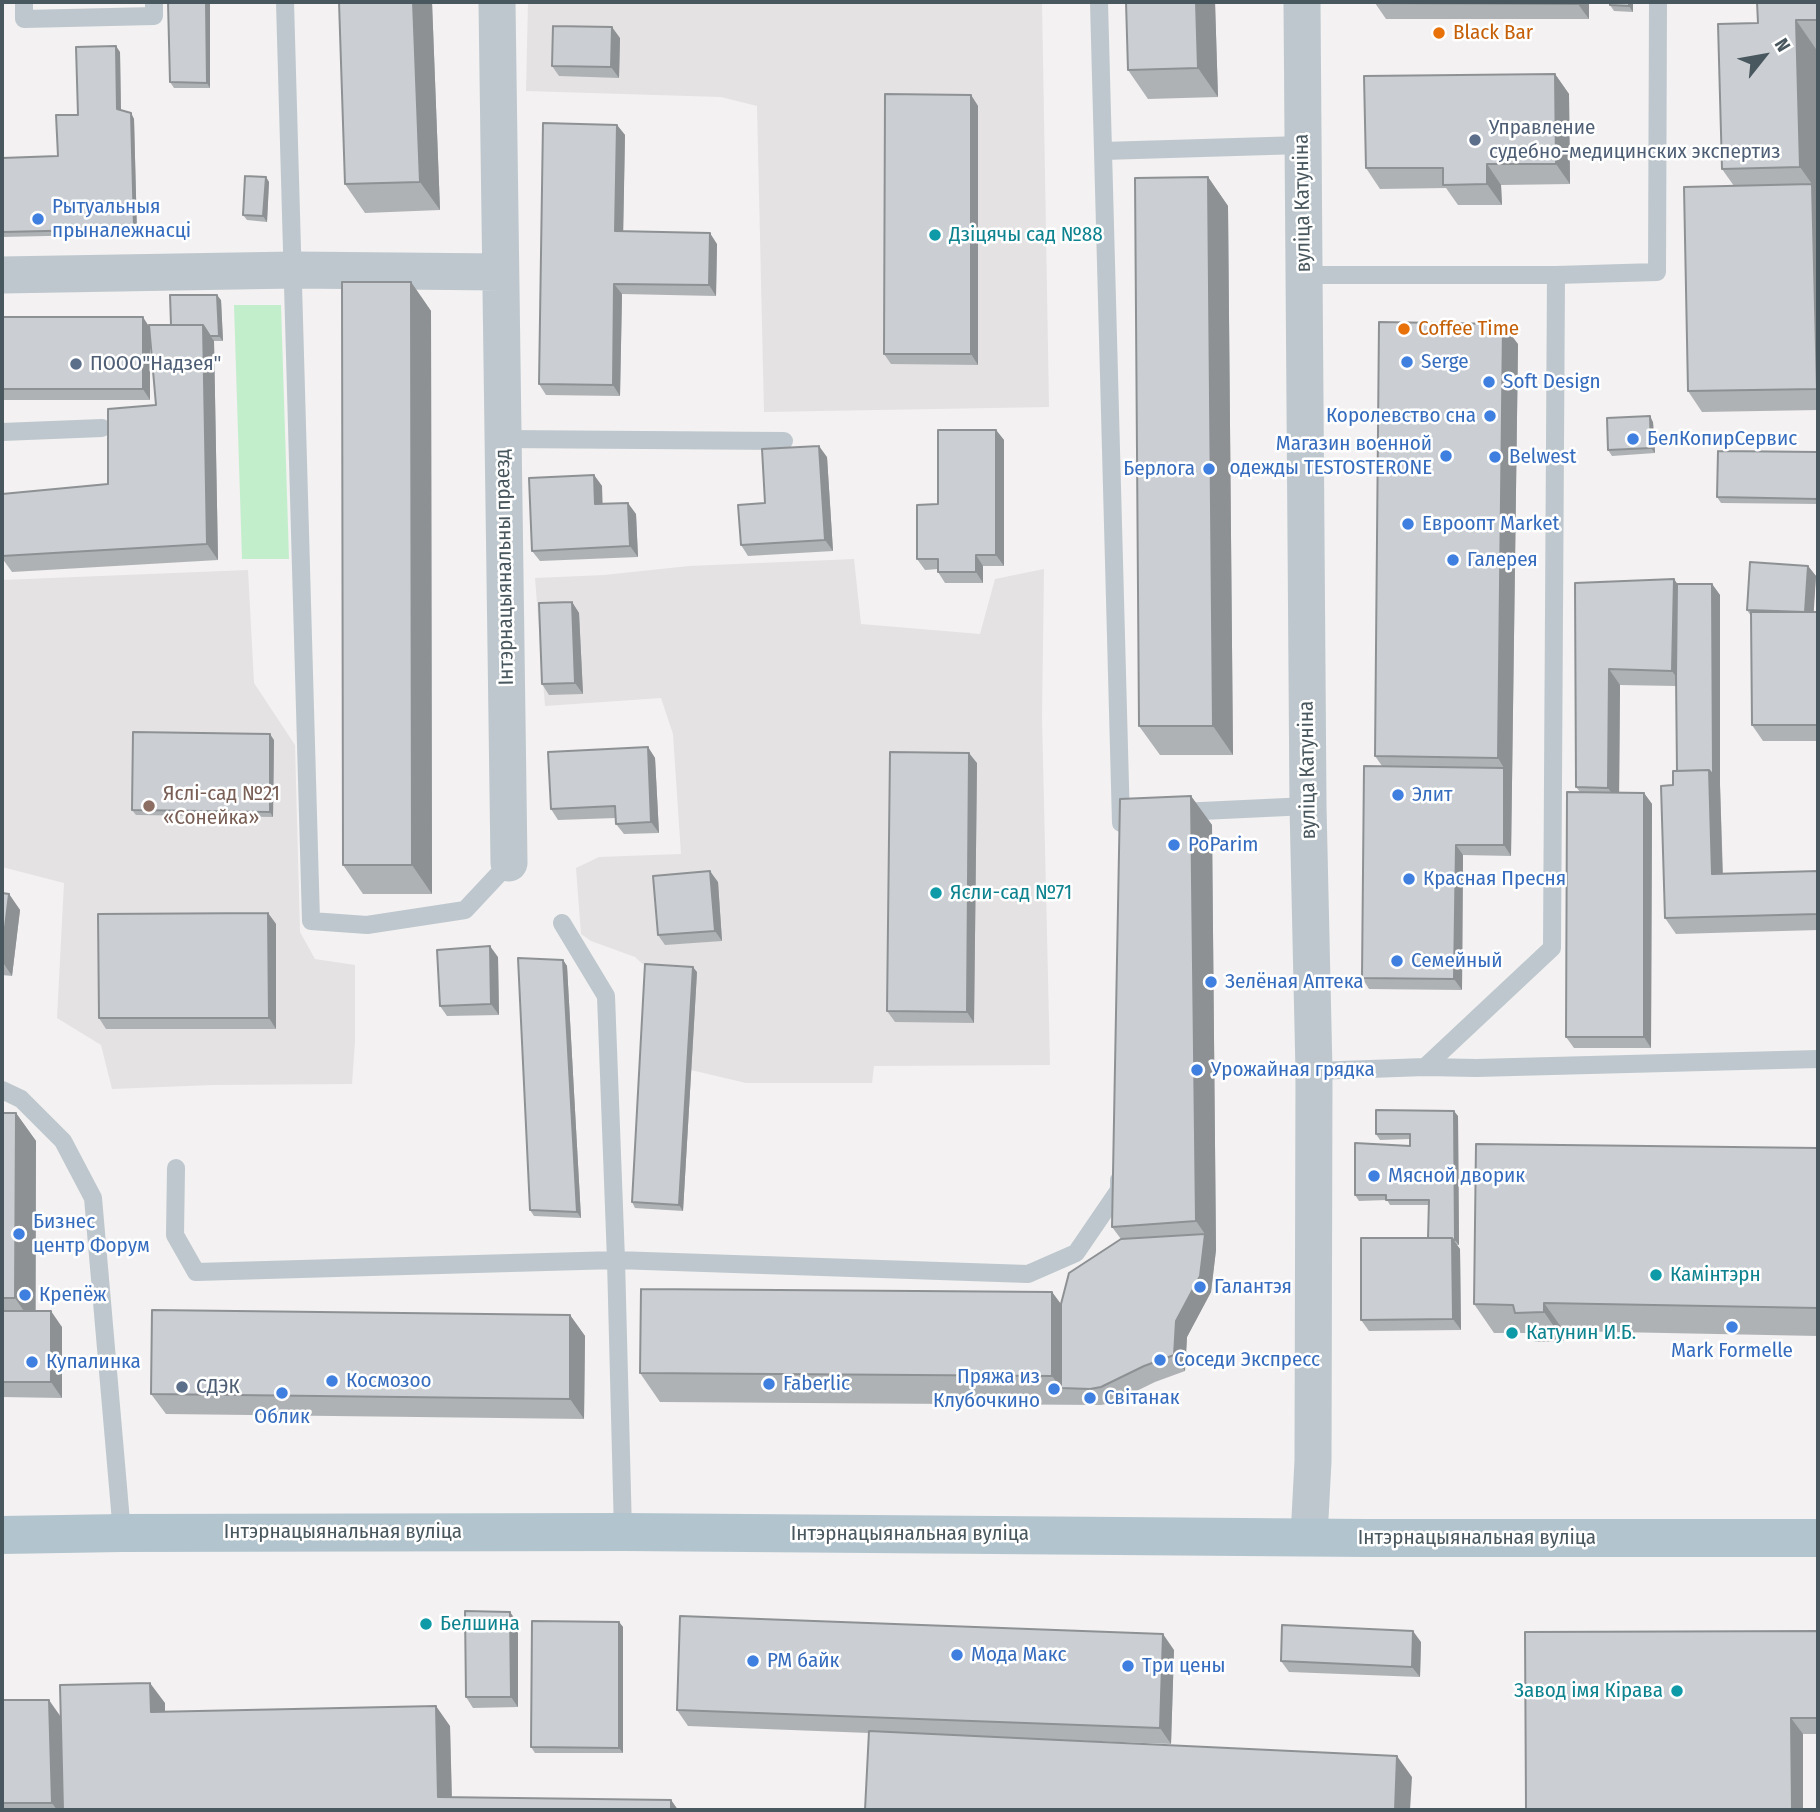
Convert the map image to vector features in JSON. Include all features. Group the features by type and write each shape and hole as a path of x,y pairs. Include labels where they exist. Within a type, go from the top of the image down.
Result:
{"main road":[{"name":"Інтэрнацыянальная вуліца","path":"2,1535 624,1532 1818,1538"}],"street":[{"name":"Інтэрнацыянальны праезд","path":"497,2 509,863"},
{"name":"вуліца Катуніна","path":"1302,2 1308,806 1314,1071 1313,1447 1310,1537"},
{"path":"2,275 294,270 500,272"}],"lane":[{"path":"24,2 24,19 154,16 154,2"},
{"path":"285,2 311,921 367,925 465,910 509,863"},
{"path":"1100,2 1103,151 1128,815 1121,843"},
{"path":"1304,275 1556,275 1657,272 1658,2"},
{"path":"1103,151 1302,145"},
{"path":"1424,1067 1552,948 1556,275"},
{"path":"2,432 102,428"},
{"path":"503,439 784,441"},
{"path":"1161,813 1308,806"},
{"path":"562,923 606,996 624,1532"},
{"path":"1314,1071 1818,1059"},
{"path":"2,1090 21,1099 63,1141 93,1198 122,1533"},
{"path":"176,1168 175,1235 196,1272 616,1260 1028,1273 1076,1253 1119,1190 1119,1163"}],"shaded area":[{"path":"528,2 1042,2 1049,407 764,412 757,106 721,97 526,91"},
{"path":"854,559 861,624 980,634 995,579 1044,569 1042,717 1050,1065 874,1066 872,1083 746,1083 691,1070 649,970 635,957 591,941 581,934 576,868 599,857 681,854 673,734 661,698 545,706 535,578 604,575 689,566"},
{"name":"Яслі-сад №21 «Сонейка»","path":"248,570 254,683 295,745 300,932 315,959 355,965 352,1084 112,1089 101,1045 57,1018 64,883 2,867 2,580"}],"green space":[{"path":"234,305 281,305 289,559 242,559"}],"building":[{"path":"168,2 206,2 207,83 170,82"},
{"path":"339,2 413,2 420,182 345,184"},
{"path":"1126,2 1196,2 1198,68 1128,70"},
{"path":"1578,2 1578,4 1375,3"},
{"path":"1610,2 1629,2 1629,6 1610,5"},
{"path":"1757,2 1818,2 1818,20 1796,20 1800,167 1722,169 1718,24 1758,23"},
{"path":"553,26 612,27 611,67 552,66"},
{"path":"116,46 117,109 131,113 134,229 2,232 2,158 58,156 56,115 78,115 76,47"},
{"name":"Управление судебно-медицинских экспертиз","path":"1555,74 1556,164 1487,164 1487,184 1443,185 1443,168 1366,168 1364,76"},
{"name":"Дзіцячы сад №88","path":"885,94 971,95 971,354 884,354"},
{"path":"543,123 617,125 615,231 710,233 709,285 614,284 613,385 539,384"},
{"path":"245,176 266,177 263,216 243,215"},
{"path":"1208,177 1213,726 1139,726 1135,178"},
{"path":"1812,184 1817,389 1688,391 1684,187"},
{"path":"342,282 411,282 412,865 343,865"},
{"path":"170,295 217,295 219,336 210,336 203,325 171,325"},
{"name":"ПООО\"Надзея\"","path":"2,317 143,317 143,389 2,389"},
{"name":"Галерея","path":"1379,322 1503,324 1498,758 1375,756"},
{"path":"149,325 203,325 207,544 2,556 2,494 108,484 108,409 156,405"},
{"name":"БелКопирСервис","path":"1650,416 1651,448 1608,450 1607,418"},
{"path":"938,430 996,430 996,555 976,555 976,572 938,572 938,559 917,559 917,505 938,504"},
{"path":"819,446 825,540 741,545 738,505 765,503 762,449"},
{"path":"1718,451 1818,452 1818,499 1717,497"},
{"path":"594,475 595,504 628,503 630,546 532,551 529,478"},
{"path":"1750,562 1808,566 1805,612 1747,610"},
{"path":"1674,579 1672,671 1609,669 1608,788 1576,787 1575,583"},
{"path":"1677,584 1712,584 1713,775 1709,770 1677,771"},
{"path":"572,602 575,683 542,684 539,603"},
{"path":"1751,612 1818,612 1818,725 1752,725"},
{"path":"133,732 270,734 270,812 132,810"},
{"path":"648,747 651,822 616,824 615,806 551,809 548,752"},
{"name":"Ясли-сад №71","path":"890,752 969,753 967,1012 887,1011"},
{"path":"1364,766 1504,768 1504,845 1456,845 1454,979 1362,978"},
{"path":"1709,770 1712,874 1818,871 1818,914 1665,918 1661,786 1673,785 1673,771"},
{"path":"1567,792 1644,793 1644,1037 1566,1037"},
{"path":"1191,796 1196,1221 1112,1227 1120,799"},
{"path":"710,871 715,931 658,935 653,876"},
{"path":"2,893 9,894 2,952"},
{"path":"268,913 269,1018 99,1018 98,914"},
{"path":"490,946 491,1004 440,1006 437,950"},
{"path":"518,958 563,960 577,1212 530,1210"},
{"path":"645,964 693,967 679,1205 632,1202"},
{"path":"1376,1110 1454,1111 1455,1240 1428,1238 1429,1200 1386,1200 1386,1195 1355,1195 1355,1143 1410,1146 1410,1134 1376,1134"},
{"path":"2,1113 16,1113 15,1298 2,1298"},
{"name":"Камінтэрн","path":"1476,1144 1818,1148 1818,1308 1544,1303 1544,1312 1515,1313 1513,1305 1474,1304"},
{"path":"1205,1234 1200,1276 1176,1321 1174,1355 1101,1387 1061,1388 1061,1304 1069,1273 1121,1239"},
{"path":"1361,1238 1452,1238 1453,1319 1361,1320"},
{"path":"641,1289 1052,1292 1052,1376 640,1373"},
{"path":"152,1310 570,1315 570,1399 151,1394"},
{"name":"Купалинка","path":"2,1311 51,1311 51,1382 2,1382"},
{"path":"465,1611 510,1612 511,1697 466,1697"},
{"path":"680,1616 1163,1634 1160,1728 677,1710"},
{"path":"532,1621 619,1622 619,1748 531,1747"},
{"path":"1282,1625 1413,1631 1412,1667 1281,1661"},
{"name":"Завод імя Кірава","path":"1818,1631 1818,1718 1791,1718 1792,1810 1526,1810 1525,1632"},
{"path":"150,1683 151,1712 436,1706 438,1797 671,1800 671,1810 63,1810 60,1685"},
{"path":"2,1700 49,1700 52,1803 2,1803"},
{"path":"869,1731 1397,1756 1395,1810 865,1810"}],"place":[{"name":"Black Bar","path":"1439,33"},
{"name":"Управление судебно-медицинских экспертиз","path":"1475,140"},
{"name":"Рытуальныя прыналежнасці","path":"38,219"},
{"name":"Дзіцячы сад №88","path":"935,235"},
{"name":"Coffee Time","path":"1404,329"},
{"name":"Serge","path":"1407,362"},
{"name":"ПООО\"Надзея\"","path":"76,364"},
{"name":"Soft Design","path":"1489,382"},
{"name":"Королевство сна","path":"1490,416"},
{"name":"БелКопирСервис","path":"1633,439"},
{"name":"Магазин военной одежды TESTOSTERONE","path":"1446,456"},
{"name":"Belwest","path":"1495,457"},
{"name":"Берлога","path":"1209,469"},
{"name":"Евроопт Market","path":"1408,524"},
{"name":"Галерея","path":"1453,560"},
{"name":"Элит","path":"1398,795"},
{"name":"Яслі-сад №21 «Сонейка»","path":"149,806"},
{"name":"PoParim","path":"1174,845"},
{"name":"Красная Пресня","path":"1409,879"},
{"name":"Ясли-сад №71","path":"936,893"},
{"name":"Семейный","path":"1397,961"},
{"name":"Зелёная Аптека","path":"1211,982"},
{"name":"Урожайная грядка","path":"1197,1070"},
{"name":"Мясной дворик","path":"1374,1176"},
{"name":"Бизнес центр Форум","path":"19,1234"},
{"name":"Камінтэрн","path":"1656,1275"},
{"name":"Галантэя","path":"1200,1287"},
{"name":"Крепёж","path":"25,1295"},
{"name":"Mark Formelle","path":"1732,1327"},
{"name":"Катунин И.Б.","path":"1512,1333"},
{"name":"Соседи Экспресс","path":"1160,1360"},
{"name":"Купалинка","path":"32,1362"},
{"name":"Космозоо","path":"332,1381"},
{"name":"Faberlic","path":"769,1384"},
{"name":"СДЭК","path":"182,1387"},
{"name":"Пряжа из Клубочкино","path":"1054,1389"},
{"name":"Облик","path":"282,1393"},
{"name":"Світанак","path":"1090,1398"},
{"name":"Белшина","path":"426,1624"},
{"name":"Мода Макс","path":"957,1655"},
{"name":"РМ байк","path":"753,1661"},
{"name":"Три цены","path":"1128,1666"},
{"name":"Завод імя Кірава","path":"1677,1691"}]}
